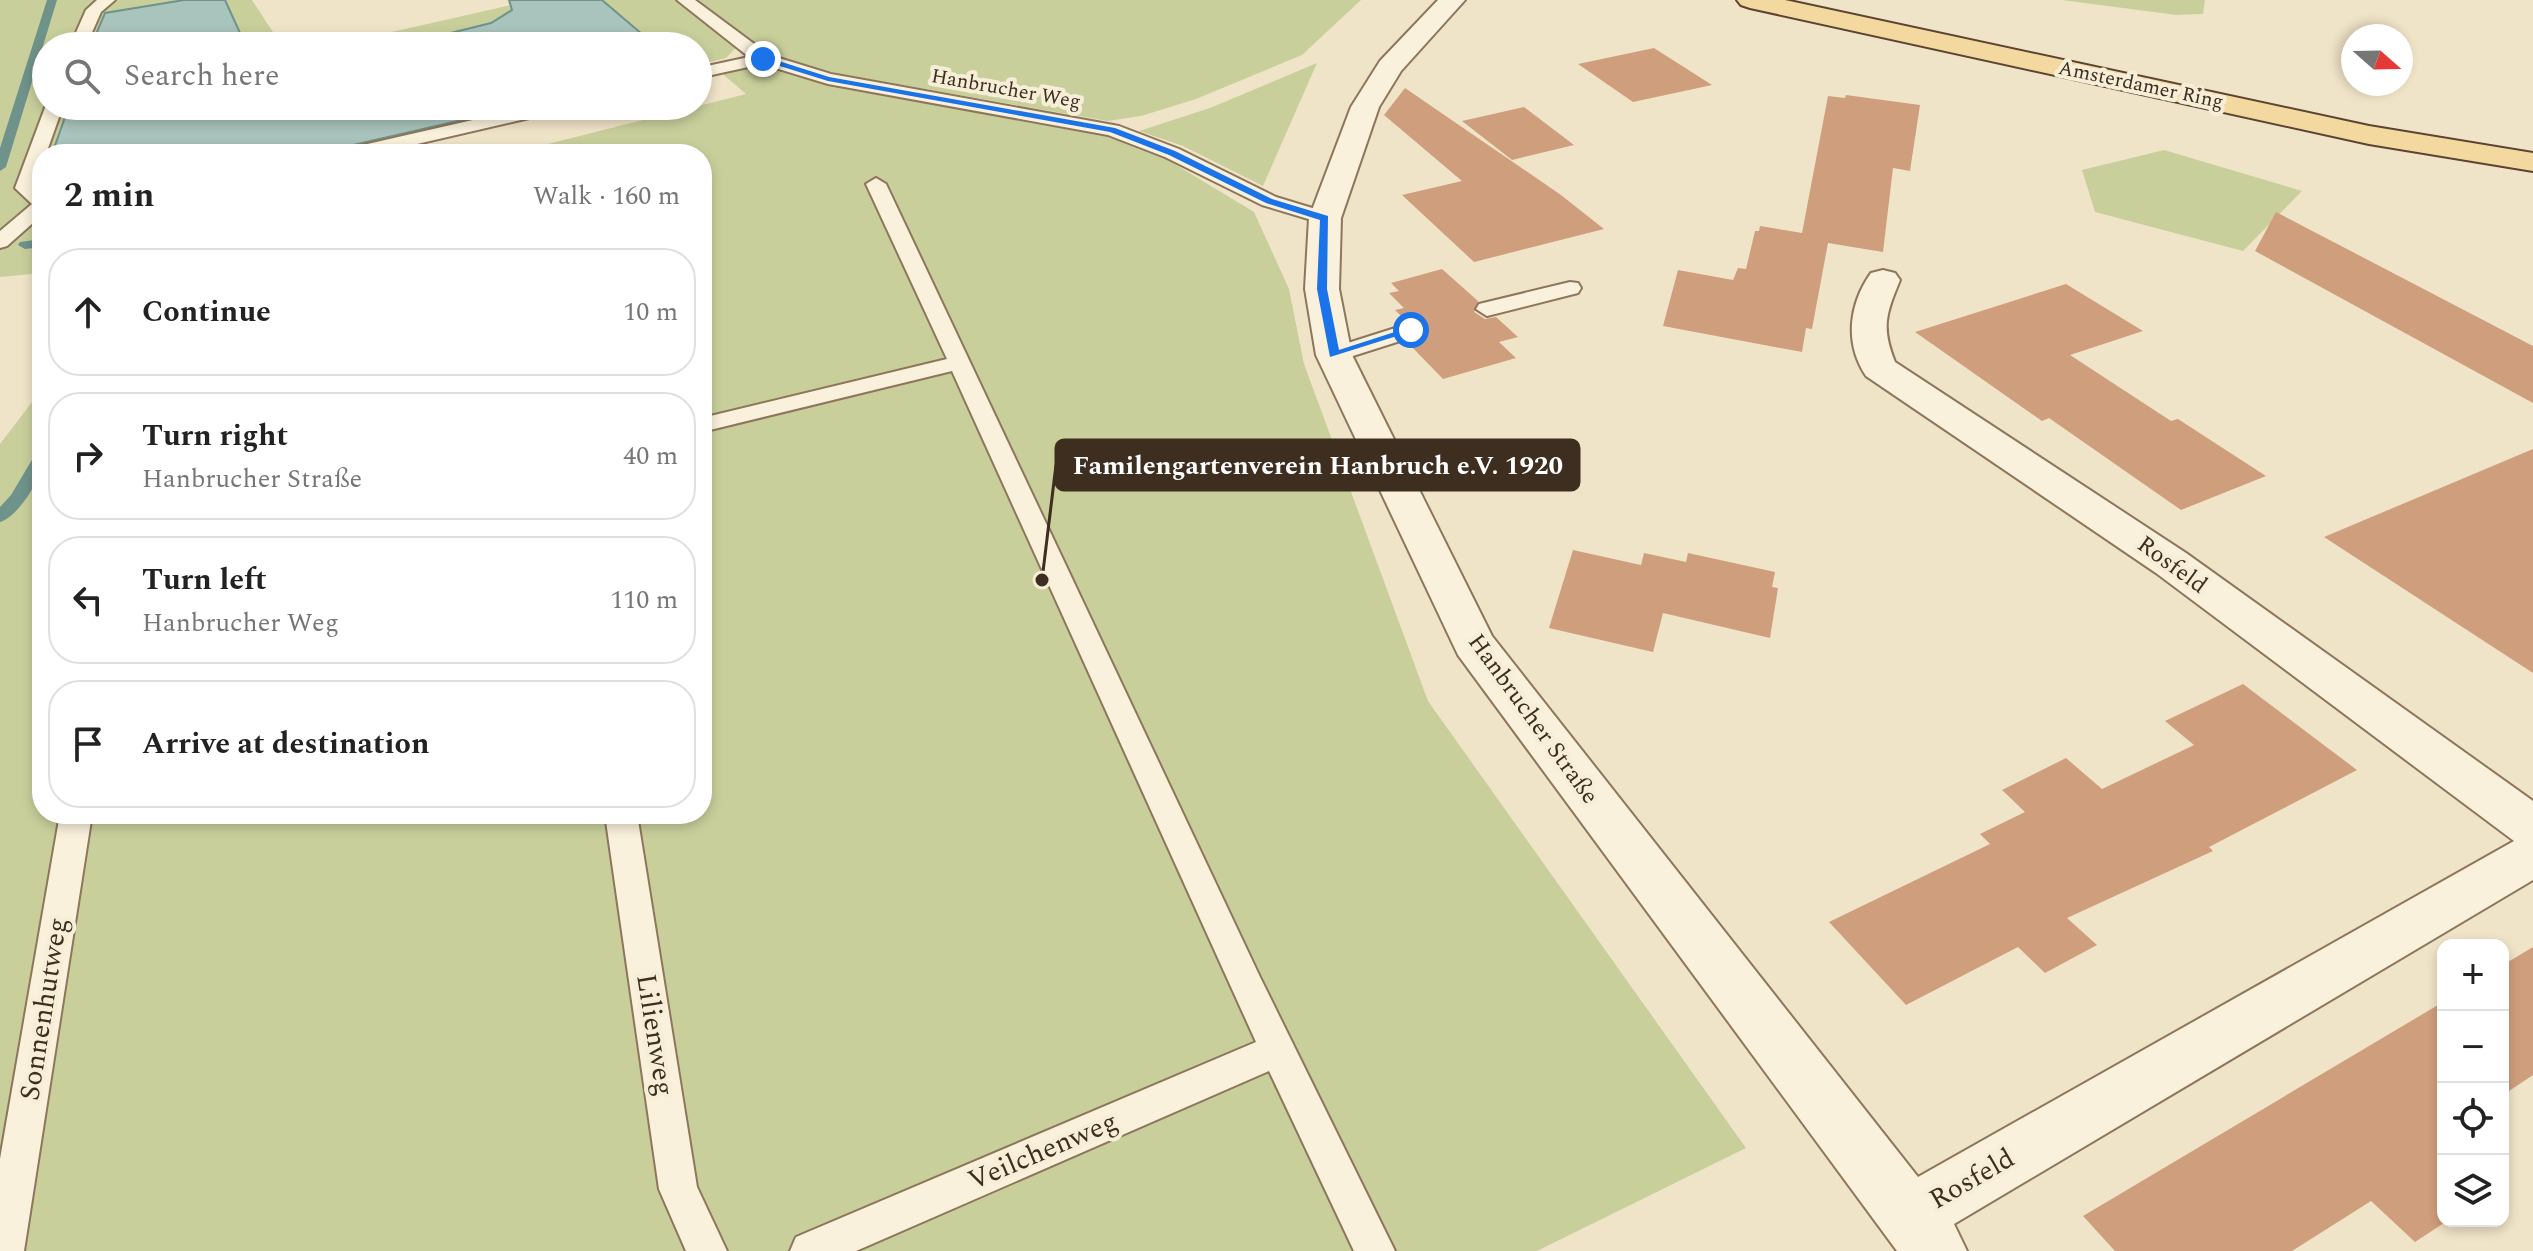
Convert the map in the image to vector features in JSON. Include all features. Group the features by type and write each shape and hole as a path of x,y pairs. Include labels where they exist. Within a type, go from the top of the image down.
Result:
{"main road":[{"name":"Amsterdamer Ring","path":"1750,0 2369,135 2533,162"}],"street":[{"name":"Hanbrucher Straße","path":"1452,0 1390,67 1365,107 1325,218 1322,289 1334,355 1474,644 1923,1233"},
{"name":"Rosfeld","path":"1883,280 1874,301 1867,336 1879,368 2152,549 2533,828"},
{"name":"Rosfeld","path":"1923,1233 2533,855"}],"lane":[{"path":"84,32 94,10 107,0"},
{"name":"Hanbrucher Weg","path":"685,0 763,59 828,79 1112,130 1172,153 1269,201 1325,218"},
{"path":"712,70 763,59"},
{"path":"41,144 49,120"},
{"path":"393,144 497,120"},
{"path":"32,168 25,188 32,194"},
{"path":"876,184 961,362 1275,1051 1375,1251"},
{"path":"0,242 32,212"},
{"path":"1487,309 1570,288"},
{"path":"1334,355 1411,330"},
{"path":"712,423 961,362"},
{"name":"Sonnenhutweg","path":"4,1251 74,824"},
{"name":"Lilienweg","path":"623,824 678,1189 707,1251"},
{"name":"Veilchenweg","path":"810,1251 1275,1051"}],"green space":[{"path":"0,0 184,0 167,4 107,32 32,32 32,120 64,120 56,144 32,144 32,274 0,277"},
{"path":"225,0 252,0 273,32 240,32"},
{"path":"602,0 677,0 736,48 726,58 712,62 712,32 640,32"},
{"path":"695,0 1361,0 1302,55 1196,99 1141,116 1108,121 839,74 770,54"},
{"path":"2062,0 2205,0 2203,14 2176,15"},
{"path":"511,5 513,10 491,23 455,32 392,32"},
{"path":"757,62 1108,135 1163,157 1254,212 1289,289 1304,364 1428,701 1746,1148 1537,1251 0,1251 0,444 32,402 32,824 712,824 712,144 548,144 643,120 712,120 712,103 746,94 718,70"},
{"path":"1317,63 1263,186 1183,146 1139,131 1210,108"},
{"path":"2164,150 2302,191 2243,251 2095,212 2082,170"}],"water":[{"path":"184,0 225,0 240,32 97,32 105,13"},
{"path":"509,0 602,0 640,32 455,32 491,23 512,10"},
{"path":"64,120 462,120 358,144 56,144"}],"building":[{"path":"1654,48 1712,85 1633,102 1578,64"},
{"path":"1405,88 1561,195 1604,229 1474,262 1402,195 1462,181 1384,115"},
{"path":"1846,95 1920,105 1910,171 1893,168 1883,252 1828,243 1812,329 1806,328 1802,352 1663,326 1678,270 1733,280 1738,268 1746,269 1755,231 1759,231 1760,226 1802,233 1828,96 1845,98"},
{"path":"1524,107 1574,145 1512,160 1462,121"},
{"path":"2276,212 2533,346 2533,403 2255,251"},
{"path":"1442,269 1478,301 1474,312 1485,319 1496,317 1518,337 1499,342 1516,358 1443,379 1407,342 1420,338 1425,329 1413,320 1401,321 1405,320 1395,310 1404,308 1389,293 1399,291 1391,283"},
{"path":"2066,284 2143,331 2070,355 2171,421 2178,419 2266,476 2181,510 2049,418 2042,421 1915,332"},
{"path":"2533,449 2533,673 2324,537"},
{"path":"1573,550 1641,565 1644,553 1686,562 1688,553 1775,572 1772,587 1778,588 1770,638 1663,613 1653,652 1549,628"},
{"path":"2243,684 2357,770 2209,847 2213,851 2067,918 2097,945 2045,973 2018,947 1906,1005 1829,922 1990,844 1980,834 2025,812 2002,790 2066,758 2102,789 2194,745 2165,721"},
{"path":"2533,947 2533,1075 2509,1091 2509,1011 2509,961"},
{"path":"2437,1006 2438,1227 2415,1242 2371,1201 2292,1251 2115,1251 2083,1216"}],"waterway":[{"path":"42,32 52,0"},
{"path":"0,167 32,64"},
{"path":"25,245 32,244"},
{"path":"0,517 17,498 32,473"}],"place":[{"name":"Familengartenverein Hanbruch e.V. 1920","path":"1042,580"}],"route":[{"path":"763,59 828,79 1112,130 1172,153 1269,201 1325,218 1322,289 1334,355 1411,330"}]}
